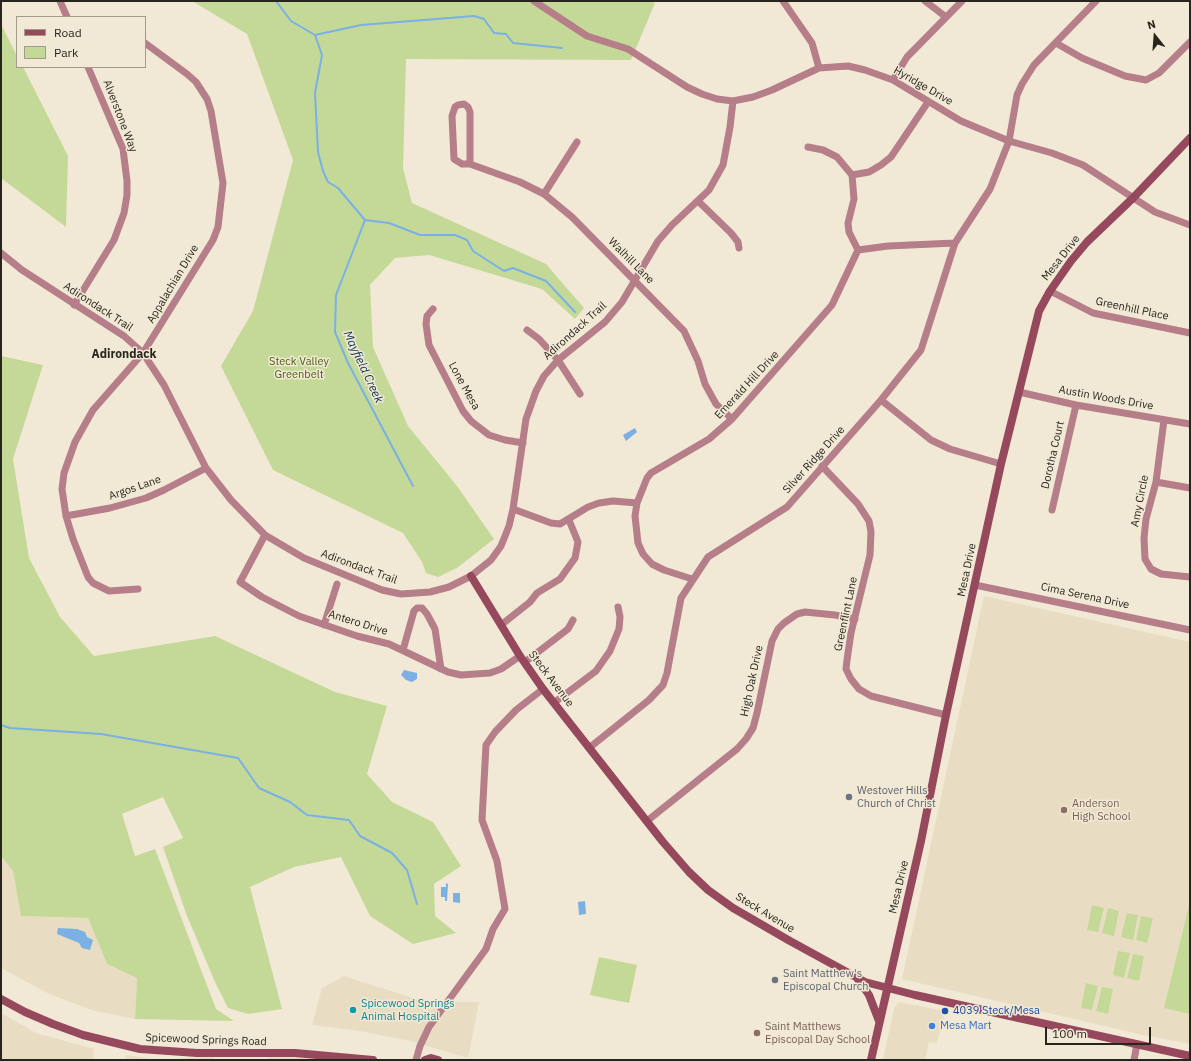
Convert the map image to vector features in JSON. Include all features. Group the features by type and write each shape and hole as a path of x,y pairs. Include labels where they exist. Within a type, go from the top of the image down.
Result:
{"street":[{"path":"60,1 67,16"},
{"name":"Hyridge Drive","path":"534,1 588,36 628,49 702,94 733,101 772,90 819,68 848,66 893,80 962,121 1009,141 1052,153 1083,165 1155,212 1190,225"},
{"path":"783,1 812,43 819,68"},
{"path":"925,1 946,17"},
{"path":"893,80 907,57 962,1"},
{"name":"Silver Ridge Drive","path":"589,748 649,700 663,685 667,673 681,598 692,578 708,557 786,506 881,400 921,350 955,243 990,189 1009,141 1018,95 1022,84 1034,65 1096,1"},
{"path":"1056,43 1082,58 1125,76 1146,80 1159,73 1190,42"},
{"name":"Appalachian Drive","path":"138,589 109,591 94,583 84,569 66,516 62,489 64,473 75,442 93,410 143,353 213,240 218,227 223,183 211,112 207,99 196,82 146,44"},
{"name":"Alverstone Way","path":"74,305 102,260 120,227 124,214 127,188 126,163 123,149 88,68"},
{"name":"Adirondack Trail","path":"1,253 22,270 124,336 143,353 164,385 206,468 226,495 265,535 304,558 328,569 391,592 411,594 430,592 449,588 471,576 491,560 501,546 509,526 513,509 530,403 544,376 558,360 605,322 622,302 658,241 672,225 709,190 723,165 733,101"},
{"path":"852,175 869,172 881,166 891,157 928,102"},
{"name":"Walhill Lane","path":"470,164 470,112 468,107 464,104 455,107 452,116 454,159 462,164 470,164 520,182 544,194 572,217 684,331 698,361 705,384 716,404 732,419"},
{"name":"Mesa Drive","path":"871,1060 886,988 921,841 946,715 1001,464 1034,329 1040,311 1050,291 1071,261 1087,242 1133,198 1190,138"},
{"path":"544,194 577,142"},
{"path":"808,147 823,150 836,157 852,175 854,199 848,224 849,232 858,250 888,246 955,243"},
{"path":"698,201 731,233 738,242 739,248"},
{"name":"Emerald Hill Drive","path":"692,578 664,570 652,564 643,554 638,543 635,531 637,503 647,478 651,473 709,439 732,419 832,305 858,250"},
{"name":"Greenhill Place","path":"1050,291 1093,313 1190,333"},
{"name":"Lone Mesa","path":"433,309 427,316 426,324 428,345 463,411 471,421 489,435 505,440 523,443"},
{"path":"527,330 539,339 558,360 580,394"},
{"name":"Austin Woods Drive","path":"1019,392 1076,405 1190,424"},
{"path":"881,400 931,440 950,449 1001,464"},
{"name":"Dorotha Court","path":"1052,510 1076,405"},
{"name":"Amy Circle","path":"1164,420 1156,482 1146,519 1144,538 1147,564 1161,574 1190,577"},
{"name":"Greenflint Lane","path":"822,466 858,504 869,521 870,555 855,619 846,669 851,680 859,689 870,696 946,715"},
{"name":"Argos Lane","path":"66,516 110,508 146,498 206,468"},
{"path":"1156,482 1190,488"},
{"path":"513,509 551,523 560,524 588,507 599,503 613,501 637,503"},
{"path":"501,625 530,602 537,593 560,579 575,558 578,542 568,520"},
{"name":"Antero Drive","path":"265,535 240,582 280,606 324,625 403,650 441,669 461,675 490,673 523,659 568,629 573,620"},
{"name":"Steck Avenue","path":"471,576 501,625 544,689 647,821 689,872 708,890 770,930 857,978 886,988 1190,1056"},
{"path":"324,625 337,584"},
{"name":"Cima Serena Drive","path":"975,585 1190,630"},
{"path":"555,702 596,671 610,651 619,629 620,618 618,607"},
{"path":"403,650 414,611 417,608 422,608 427,614 434,629 441,669"},
{"name":"High Oak Drive","path":"647,821 736,749 746,739 753,728 758,713 772,642 778,629 789,618 805,612 855,619"},
{"path":"416,1060 420,1046 429,1027 486,949 493,929 505,909 497,861 482,820 486,745 495,732 516,710 544,689"},
{"path":"857,978 869,995 879,1023"},
{"name":"Spicewood Springs Road","path":"1,999 25,1012 59,1027 83,1035 140,1049 197,1053 295,1053 372,1060"},
{"path":"1134,1060 1137,1044"},
{"path":"425,1060 431,1058 438,1060"}],"shaded area":[{"name":"Anderson High School","path":"984,596 1190,642 1190,1044 1143,1035 902,979"},
{"path":"1,856 13,871 21,916 88,918 107,964 137,978 135,1019 91,1010 49,994 1,968"},
{"path":"344,976 425,1002 479,1002 468,1058 410,1041 360,1031 312,1025 322,988"},
{"path":"899,1002 945,1011 937,1043 929,1042 925,1060 883,1060 894,1008"},
{"path":"1,1013 36,1033 94,1049 93,1060 1,1060"},
{"path":"268,1050 351,1060 268,1060"},
{"path":"126,1055 157,1060 126,1060"},
{"path":"213,1056 214,1060 159,1060"}],"green space":[{"name":"Steck Valley Greenbelt","path":"192,1 649,1 655,3 631,60 406,59 403,168 412,203 546,264 584,308 575,319 542,289 429,255 395,258 370,285 373,347 408,426 457,486 494,539 457,568 438,577 426,573 422,562 403,533 273,470 221,366 253,311 293,160 247,34"},
{"path":"1,24 16,54 16,68 24,68 68,156 66,227 1,178"},
{"path":"1,356 43,365 13,459 29,558 60,617 94,656 215,636 335,692 387,706 367,774 392,802 433,822 461,866 434,884 435,916 456,933 413,944 370,916 341,857 294,867 250,887 282,1009 248,1014 228,1008 215,982 187,916 163,847 183,838 163,797 122,814 135,856 155,849 216,1009 234,1021 135,1019 137,978 107,964 88,918 21,916 13,871 1,856"},
{"path":"1190,901 1190,1014 1164,1008"},
{"path":"1092,905 1104,908 1098,932 1087,930"},
{"path":"1108,908 1119,911 1114,936 1102,933"},
{"path":"1127,913 1138,915 1133,940 1121,937"},
{"path":"1141,916 1153,918 1147,943 1136,940"},
{"path":"1118,951 1130,953 1124,978 1113,975"},
{"path":"1133,954 1144,956 1139,981 1127,978"},
{"path":"599,957 637,965 629,1003 590,995"},
{"path":"1086,983 1098,986 1092,1010 1081,1008"},
{"path":"1102,987 1113,989 1108,1014 1096,1011"}],"water":[{"path":"635,428 637,432 626,441 623,435"},
{"path":"404,670 417,673 417,679 412,682 406,680 401,675"},
{"path":"446,883 448,884 447,901 445,901 445,897 441,897 441,887 446,887"},
{"path":"453,893 460,893 460,903 453,902"},
{"path":"585,901 586,914 579,915 578,902"},
{"path":"58,928 77,929 85,932 87,937 93,940 90,950 82,948 79,943 57,934"}],"waterway":[{"name":"Mayfield Creek","path":"276,1 291,21 315,35 322,55 315,93 318,152 323,171 328,182 338,188 365,220 336,295 335,332 348,363 413,486"},
{"path":"315,35 361,25 474,16 484,19 494,33 506,34 513,43 562,48"},
{"path":"365,220 389,223 420,235 455,235 467,240 473,251 504,271 513,268 546,281 575,312"},
{"path":"1,725 10,728 101,734 238,758 259,788 290,802 307,815 349,820 360,836 392,853 407,870 417,904"}],"place":[{"name":"Westover Hills Church of Christ","path":"849,797"},
{"name":"Anderson High School","path":"1064,810"},
{"name":"Saint Matthew's Episcopal Church","path":"775,980"},
{"name":"Spicewood Springs Animal Hospital","path":"353,1010"},
{"name":"4039 Steck/Mesa","path":"945,1011"},
{"name":"Mesa Mart","path":"932,1026"},
{"name":"Saint Matthews Episcopal Day School","path":"757,1033"}],"district":[{"name":"Adirondack","path":"124,355"}]}
